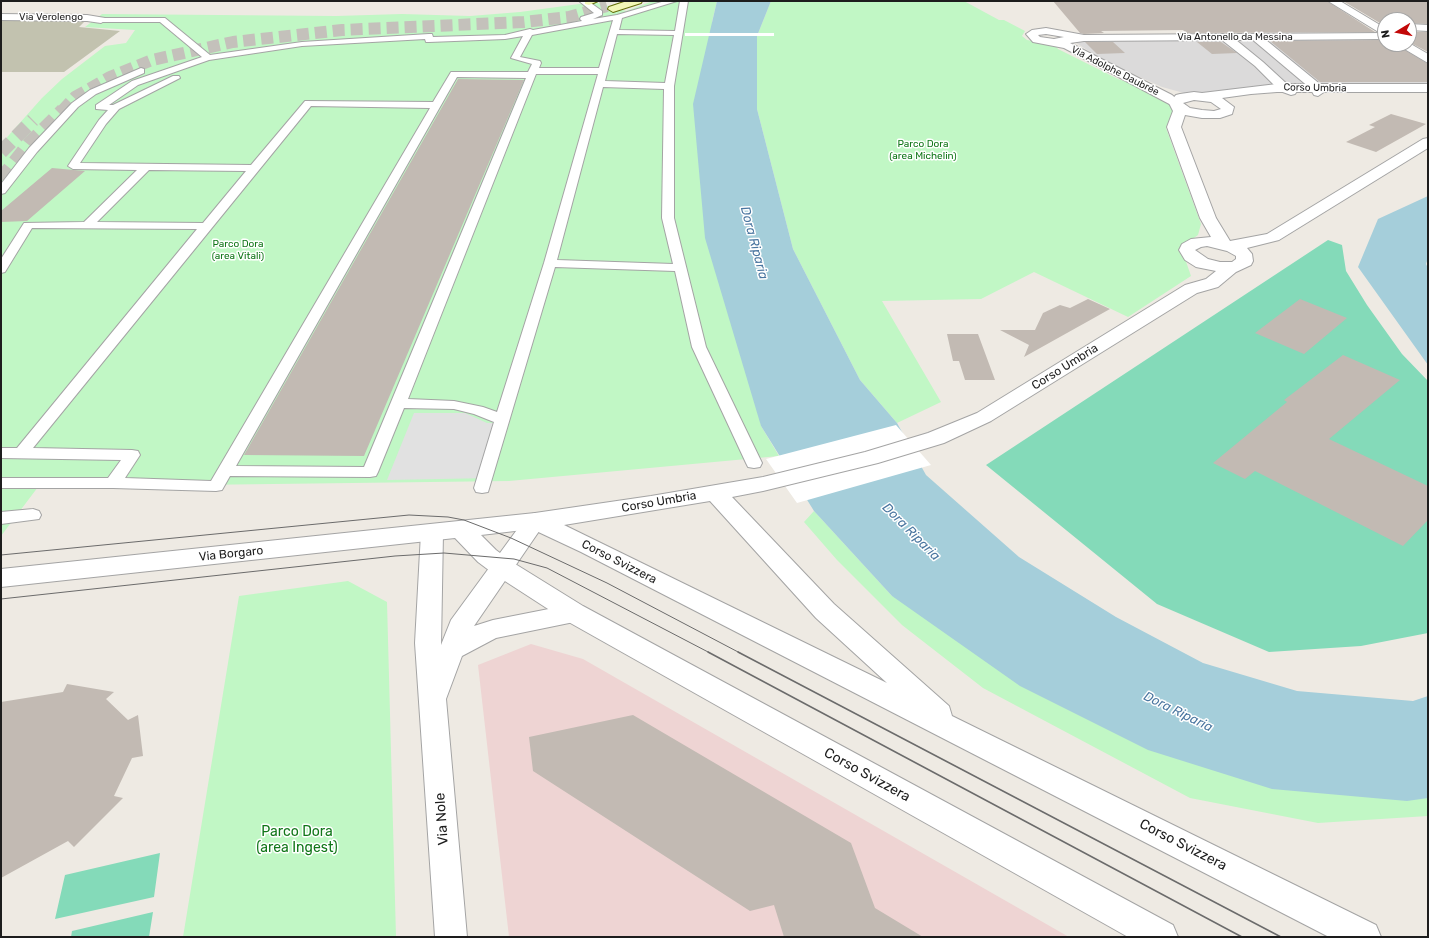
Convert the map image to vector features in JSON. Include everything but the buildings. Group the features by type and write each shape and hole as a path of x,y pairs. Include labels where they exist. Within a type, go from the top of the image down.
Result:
{"main road":[{"path":"601,5 622,1"},
{"path":"601,5 637,1"}],"street":[{"path":"254,168 73,166 102,122 115,108 142,93 182,75 221,64 268,55 423,42 429,40 505,37 530,31 601,5 673,1"},
{"path":"684,1 669,86 668,218 699,347 754,463"},
{"path":"1333,1 1377,30"},
{"path":"502,28 562,23 592,17 598,13 601,5"},
{"path":"482,488 550,263 614,32 601,5"},
{"name":"Via Verolengo","path":"1,17 87,18 101,20"},
{"path":"101,20 162,20 205,55"},
{"path":"1417,27 1428,28"},
{"path":"1,192 33,150 75,105 93,92 152,66 279,40 433,30"},
{"path":"225,471 370,472 537,63 515,58 530,31"},
{"path":"614,32 678,33"},
{"name":"Via Antonello da Messina","path":"1061,39 1377,35"},
{"path":"115,108 99,107 136,83 205,55 302,44 429,36 429,40"},
{"path":"1225,37 1287,89"},
{"path":"1256,37 1317,90"},
{"name":"Via Adolphe Daubrée","path":"1061,39 1071,48 1168,98 1180,102"},
{"path":"1416,52 1428,59"},
{"path":"1,483 113,482 216,486 454,74 602,71"},
{"path":"599,84 669,86"},
{"name":"Corso Umbria","path":"1317,90 1428,88"},
{"name":"Corso Umbria","path":"1209,115 1223,114 1227,111 1228,107 1234,100 1240,97 1287,89"},
{"name":"Corso Umbria","path":"1203,97 1251,90 1287,89 1428,92"},
{"path":"1180,102 1203,97 1214,100 1228,107"},
{"path":"1180,102 1195,114 1209,115"},
{"path":"1180,102 1180,111 1174,127 1181,142 1208,218 1229,245"},
{"path":"21,453 308,103 436,105"},
{"path":"1181,142 1190,122 1196,118 1209,115"},
{"name":"Corso Umbria","path":"1229,245 1273,238 1428,142"},
{"path":"87,225 146,167"},
{"path":"1191,289 1194,249 1208,218"},
{"path":"1,269 28,225 206,226"},
{"name":"Corso Umbria","path":"462,530 535,521 715,493 870,458 936,438 984,417 1191,289 1212,283 1238,264 1269,248 1273,238"},
{"path":"1207,241 1229,245 1244,254 1238,264 1211,266 1194,249 1207,241"},
{"path":"550,263 680,268"},
{"path":"399,403 454,405 478,410 502,420"},
{"path":"1,453 132,455 113,482"},
{"name":"Corso Svizzera","path":"715,493 825,611 960,732"},
{"path":"1,518 33,515"},
{"path":"433,700 460,627 504,568 535,521"},
{"name":"Corso Svizzera","path":"535,521 589,546 960,732 1364,937"},
{"name":"Corso Svizzera","path":"462,530 487,556 574,613 1161,937"},
{"name":"Via Borgaro","path":"1,578 462,530"},
{"name":"Via Nole","path":"432,533 428,643 452,937"},
{"path":"451,650 477,635 493,629 574,613"}],"shaded area":[{"path":"1,21 85,21 79,27 120,31 64,72 1,72"},
{"path":"1377,38 1377,52 1413,52 1428,61 1428,88 1334,88 1218,94 1184,93 1162,87 1106,62 1073,41"},
{"path":"414,413 465,413 487,423 508,423 492,478 387,480"},
{"path":"531,644 583,659 1069,937 509,937 478,665"}],"green space":[{"name":"Parco Dora (area Vitali)","path":"653,1 717,1 712,22 761,426 779,456 509,481 38,487 1,536 1,144 42,98 62,79 105,46 126,43 135,30 85,27 102,14 336,16 402,14 470,16 520,12 594,2 626,11"},
{"name":"Parco Dora (area Michelin)","path":"771,1 964,1 999,20 1004,20 1025,31 1022,36 1027,40 1055,45 1058,49 1118,79 1136,85 1162,97 1174,110 1174,124 1166,128 1201,224 1198,235 1184,245 1182,250 1191,276 1128,317 1034,272 981,299 882,301 941,402 897,423 860,380 793,249 757,109 757,36"},
{"path":"1328,240 1342,245 1346,271 1367,305 1402,354 1428,381 1428,633 1361,646 1269,652 1157,604 986,465"},
{"path":"814,511 892,596 1428,784 1428,816 1318,823 1190,798 983,688 902,625 837,560 804,522"},
{"name":"Parco Dora (area Ingest)","path":"348,581 387,602 396,937 183,937 239,596"},
{"path":"160,853 154,897 55,919 65,875"},
{"path":"153,912 149,937 71,937 72,931"}],"water":[{"name":"Dora Riparia","path":"717,1 771,1 757,36 757,109 793,249 860,380 897,423 926,475 1019,557 1116,617 1203,663 1297,691 1413,701 1428,696 1428,798 1407,801 1272,789 1148,750 1020,686 892,596 814,511 761,426 705,238 693,104"},
{"path":"1428,196 1428,258 1426,264 1428,268 1428,365 1358,267 1378,219"}],"pier":[{"path":"685,33 774,33 774,36 685,36"},
{"path":"896,425 931,465 797,503 766,459"}],"tunnel":[{"path":"62,111 75,97 110,77 152,60 233,42 342,30 524,22 569,17 607,6"},
{"path":"1,179 29,144 62,111"},
{"path":"1,152 33,120"}],"tram line":[{"path":"1,555 409,515 448,517 464,520 511,538 607,583 740,653"},
{"path":"1,599 395,556 444,553 514,559 547,568 710,653"},
{"path":"708,652 1242,937"},
{"path":"738,652 1281,937"}]}
